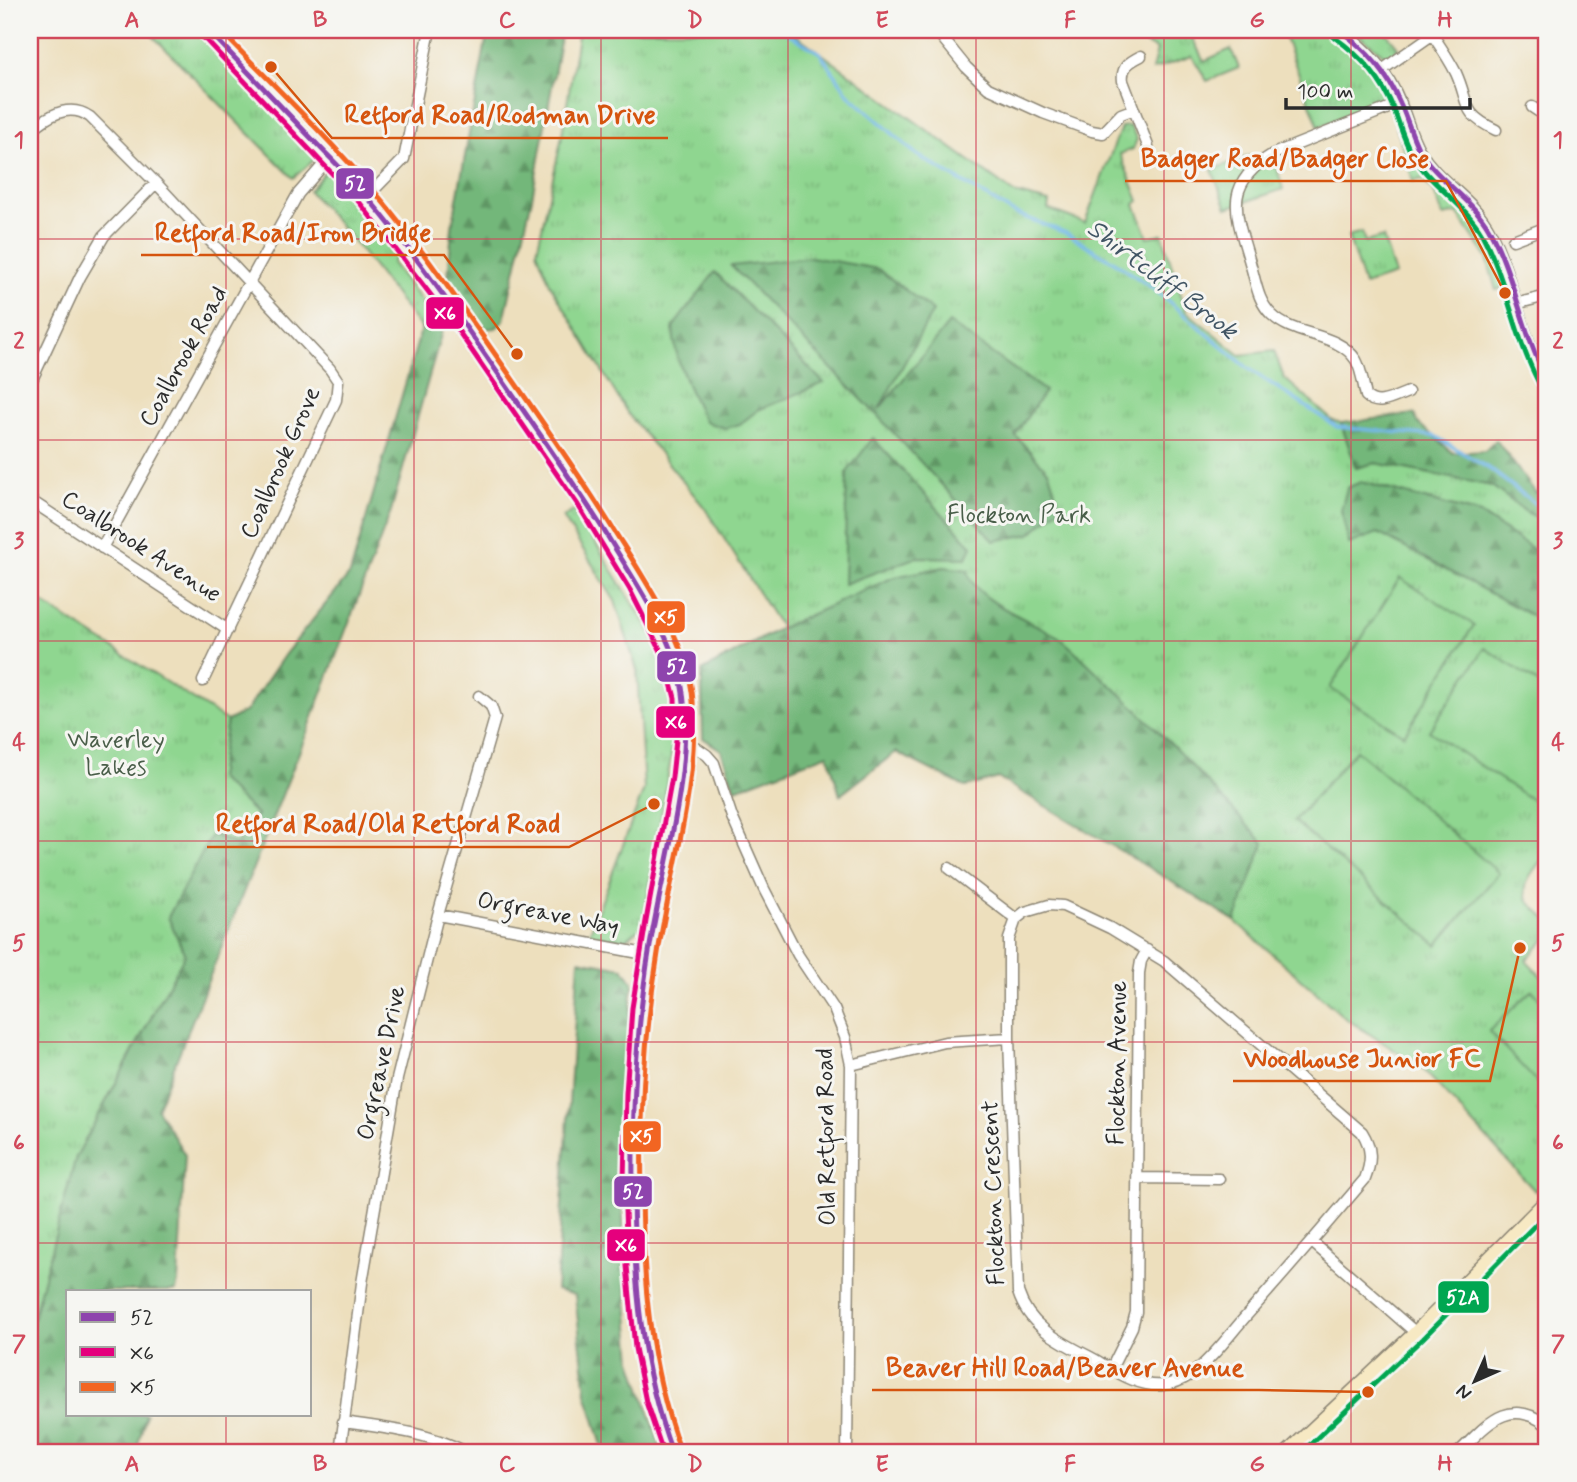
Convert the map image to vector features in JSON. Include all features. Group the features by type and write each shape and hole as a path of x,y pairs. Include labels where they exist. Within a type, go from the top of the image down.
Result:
{"main road":[{"path":"208,30 331,156 367,197 492,362 586,500 638,586 657,620 680,681 684,697 685,740 642,1009 636,1072 633,1199 635,1265 644,1362 672,1452"},
{"path":"1289,1452 1416,1333 1547,1201"}],"street":[{"path":"367,197 404,159 429,30"},
{"path":"936,30 965,67 988,88 1043,113 1104,133 1121,114 1133,109"},
{"path":"1339,30 1362,47 1382,70 1401,103 1412,136 1424,158 1469,200 1491,232 1531,348 1547,379"},
{"path":"1539,30 1547,32"},
{"path":"1382,70 1435,32 1457,74 1466,106 1483,124 1496,130"},
{"path":"1140,56 1126,66 1122,73 1148,146"},
{"path":"1540,112 1547,99"},
{"path":"1401,103 1307,139 1257,164 1241,184 1237,210 1260,298 1272,316 1350,353 1357,362 1366,396 1370,401 1380,402 1408,393"},
{"name":"Coalbrook Grove","path":"30,131 48,116 75,110 83,112 156,183 336,375 336,400 202,681"},
{"name":"Coalbrook Road","path":"102,548 298,194 331,156"},
{"path":"30,384 80,277 104,236 156,183"},
{"path":"1513,240 1547,227"},
{"path":"1515,304 1547,296"},
{"name":"Coalbrook Avenue","path":"30,500 228,630"},
{"name":"Orgreave Drive","path":"340,1452 362,1283 388,1126 408,1031 438,915 495,718 491,706 479,696"},
{"name":"Old Retford Road","path":"685,740 700,749 714,763 732,817 764,889 798,955 834,1009 845,1037 851,1065 847,1452"},
{"path":"949,868 1016,919 1036,908 1063,906 1110,928 1147,950"},
{"name":"Orgreave Way","path":"438,915 650,955"},
{"name":"Flockton Crescent","path":"1016,919 1009,939 1009,1038 1018,1292 1023,1306 1042,1329 1058,1341 1111,1369 1150,1385 1166,1385 1182,1380 1206,1362 1366,1179 1371,1159 1367,1140 1362,1132 1164,961 1147,950"},
{"name":"Flockton Avenue","path":"1111,1369 1132,1327 1136,1312 1139,974 1141,961 1147,950"},
{"path":"851,1065 945,1042 1009,1038"},
{"name":"Flockton Avenue","path":"1138,1178 1219,1179"},
{"path":"1312,1242 1416,1333"},
{"path":"1459,1452 1502,1415 1525,1414 1547,1426"},
{"path":"343,1422 431,1436 466,1452"}],"green space":[{"path":"147,30 194,30 313,151 313,161 293,178"},
{"path":"488,30 562,30 532,198 504,320 496,328 484,329 447,290 452,227"},
{"name":"Flockton Park","path":"579,30 789,30 1014,193 1049,202 1048,209 1085,223 1121,127 1130,126 1137,139 1133,149 1120,154 1139,201 1135,204 1148,237 1162,234 1186,311 1240,355 1274,351 1284,378 1333,421 1341,423 1356,468 1375,463 1492,486 1526,512 1547,522 1547,558 1480,514 1361,482 1347,488 1378,533 1547,623 1547,854 1531,874 1525,893 1529,902 1547,919 1547,938 1526,960 1547,982 1547,1179 1535,1191 1422,1068 1345,1018 1235,921 1064,815 998,778 965,787 896,752 840,795 828,754 735,789 721,750 703,738 702,671 781,628 704,507 628,414 551,286 537,251 561,141"},
{"path":"1148,30 1188,30 1204,61 1231,49 1239,68 1207,81 1192,56 1152,70 1157,50 1144,43"},
{"path":"1282,30 1323,32 1351,48 1385,86 1385,99 1319,127"},
{"path":"1352,30 1384,30 1398,47 1393,54 1386,56"},
{"path":"1400,121 1424,168 1465,205 1481,227 1505,287 1496,290 1487,258 1457,213 1443,216 1433,190 1421,179 1413,181 1395,122"},
{"path":"1248,156 1275,161 1283,189 1227,208 1212,170"},
{"path":"325,172 331,173 385,237 397,256 392,263 430,312 425,316 421,328 350,237 309,191"},
{"path":"1362,232 1365,242 1383,237 1395,275 1364,285 1348,236"},
{"path":"811,257 878,269 933,311 879,409 949,323 1045,391 1015,435 1049,472 1060,508 1030,534 994,541 876,414 731,266"},
{"path":"715,272 824,383 758,410 740,424 725,428 705,422 680,364 673,327"},
{"path":"425,316 442,331 391,511 310,725 157,1109 185,1155 176,1290 66,1290 66,1416 145,1416 136,1452 30,1452 30,1330 76,1157 185,955 168,917 212,834 236,845 257,815 218,778 227,721 246,711 285,654 350,574"},
{"path":"1414,414 1418,423 1453,453 1485,451 1496,440 1536,493 1547,485 1547,522 1526,512 1492,486 1375,463 1356,468 1341,423"},
{"path":"873,438 972,546 967,558 917,557 844,584 847,472"},
{"path":"1361,482 1480,514 1547,558 1547,624 1378,533 1349,544 1341,510 1347,488"},
{"path":"575,510 654,637 673,706 673,745 643,926 624,940 589,935 644,789 637,670 615,601 563,517"},
{"path":"944,567 968,570 972,581 993,601 1066,643 1165,738 1264,843 1235,921 998,778 965,787 896,752 840,795 828,754 735,789 721,750 703,738 702,671 781,628 894,577"},
{"path":"1400,578 1474,625 1404,735 1330,688"},
{"name":"Waverley Lakes","path":"30,595 227,721 218,778 257,815 236,845 212,834 185,955 76,1157 30,1330"},
{"path":"1485,648 1547,689 1547,810 1429,731"},
{"path":"1356,750 1499,873 1437,945 1294,821"},
{"path":"579,960 623,968 633,982 621,1174 627,1301 632,1360 662,1452 604,1452 586,1393 575,1295 556,1290"},
{"path":"1532,990 1547,1007 1547,1093 1489,1031"}],"waterway":[{"name":"Shirtcliff Brook","path":"782,30 820,53 849,95 917,155 1014,213 1066,233 1116,263 1155,290 1249,369 1337,427 1435,436 1491,470 1537,505 1547,509"}],"transit line":[{"name":"52","path":"208,30 361,191 423,268 596,518 655,616 674,659 684,702 683,763 641,1008 634,1100 633,1162 635,1259 641,1324 653,1389 672,1452"},
{"name":"X5","path":"220,30 356,170 427,259 576,471 663,611 683,656 693,701 692,764 683,827 663,922 650,1012 644,1071 642,1161 644,1257 650,1322 661,1386 680,1449"},
{"name":"52","path":"1339,30 1367,53 1382,71 1395,92 1425,159 1473,207 1489,229 1547,379"},
{"name":"X6","path":"202,36 360,203 457,329 578,505 630,590 664,657 675,698 676,740 632,1008 624,1181 627,1266 635,1348 646,1402 663,1452"},
{"name":"52A","path":"1334,37 1362,60 1377,78 1419,165 1466,213 1482,234 1539,383"},
{"name":"52A","path":"1302,1452 1422,1339 1547,1213"}],"place":[{"name":"Retford Road/Rodman Drive","path":"271,67"},
{"name":"Badger Road/Badger Close","path":"1505,293"},
{"name":"Retford Road/Iron Bridge","path":"517,354"},
{"name":"Retford Road/Old Retford Road","path":"654,804"},
{"name":"Woodhouse Junior FC","path":"1520,948"},
{"name":"Beaver Hill Road/Beaver Avenue","path":"1368,1392"}]}
